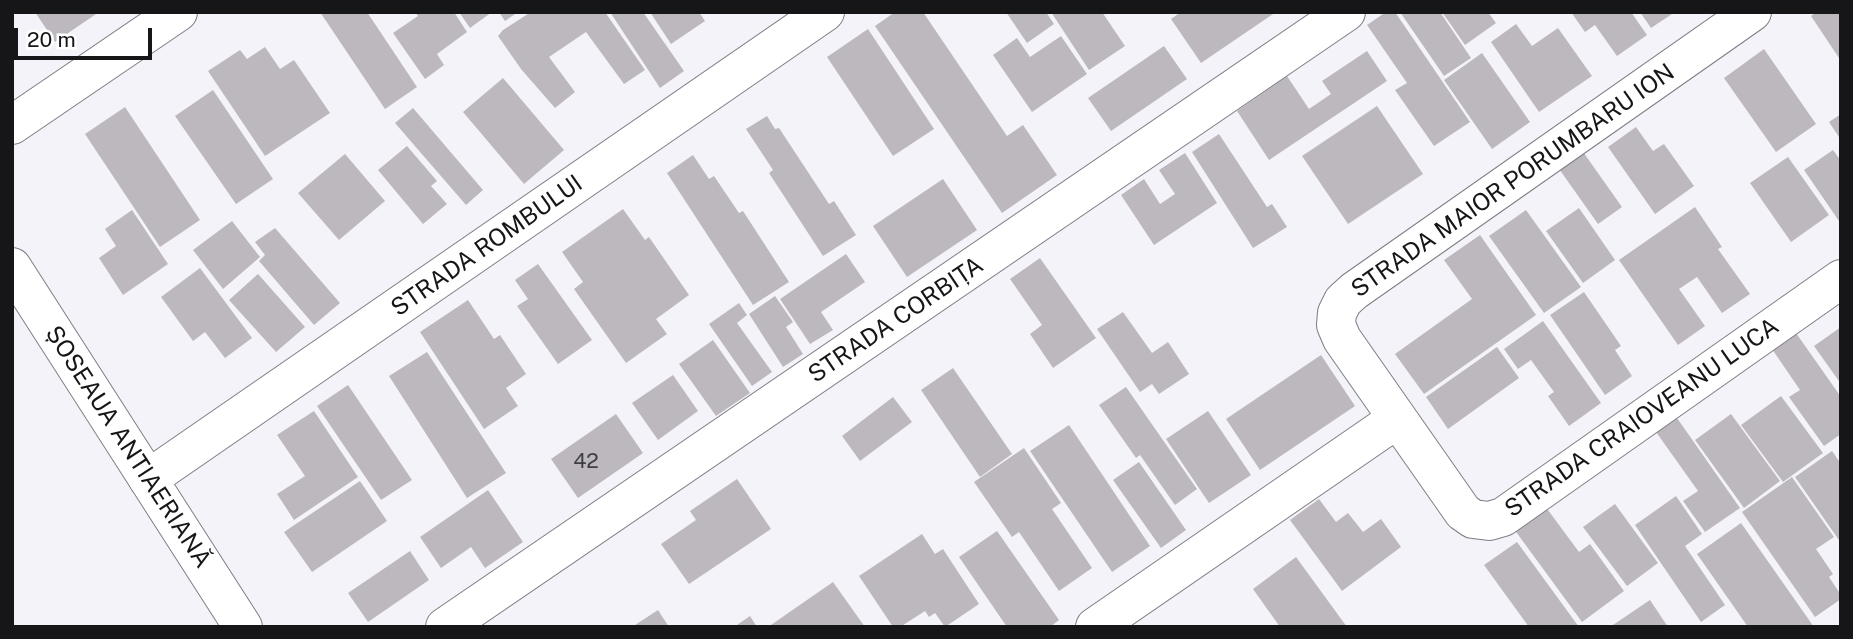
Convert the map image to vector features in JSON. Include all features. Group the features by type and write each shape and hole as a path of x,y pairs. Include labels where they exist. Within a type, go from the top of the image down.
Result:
{"street":[{"path":"12,125 178,12"},
{"name":"STRADA ROMBULUI","path":"148,479 825,12"},
{"name":"STRADA CORBIȚA","path":"445,627 1346,12"},
{"name":"STRADA MAIOR PORUMBARU ION","path":"1397,419 1339,332 1336,325 1337,313 1343,301 1752,12"},
{"name":"ȘOSEAUA ANTIAERIANĂ","path":"12,267 243,627"},
{"name":"STRADA CRAIOVEANU LUCA","path":"1397,419 1463,512 1473,519 1489,521 1503,517 1841,279"},
{"path":"1095,627 1397,419"}],"building":[{"path":"35,12 99,12 55,42"},
{"path":"320,12 367,12 417,87 385,109"},
{"path":"415,12 454,12 467,32 437,54 444,65 425,79 393,33 418,16"},
{"path":"459,12 492,12 470,28"},
{"path":"499,12 518,12 505,21"},
{"path":"531,12 605,12 645,70 624,84 586,32 549,57 575,92 555,108 521,69 498,36"},
{"path":"610,12 643,12 684,71 660,88"},
{"path":"650,12 699,12 705,21 671,44"},
{"path":"895,12 923,12 1007,136 1023,125 1057,175 1002,213 875,26"},
{"path":"1006,12 1046,12 1054,24 1027,43"},
{"path":"1051,12 1102,12 1125,46 1089,70"},
{"path":"1181,12 1276,12 1201,63 1171,19"},
{"path":"1386,12 1395,12 1470,122 1434,146 1395,90 1407,83 1367,25"},
{"path":"1400,12 1440,12 1471,58 1444,76"},
{"path":"1442,12 1488,12 1496,23 1465,45"},
{"path":"1571,12 1631,12 1647,35 1617,56 1595,25 1585,32"},
{"path":"1640,12 1675,12 1651,28"},
{"path":"1816,12 1841,12 1841,61 1811,16"},
{"path":"1516,24 1532,46 1558,28 1592,76 1539,112 1491,42"},
{"path":"868,29 934,129 893,156 827,57"},
{"path":"1061,36 1087,74 1032,112 993,55 1017,38 1030,57"},
{"path":"1164,46 1187,79 1111,131 1088,98"},
{"path":"265,47 280,69 294,60 330,113 265,156 208,71 240,50 247,59"},
{"path":"1764,49 1816,124 1776,152 1724,78"},
{"path":"1367,51 1387,81 1269,160 1237,111 1287,76 1309,109 1331,94 1322,81"},
{"path":"1482,53 1530,122 1492,149 1444,80"},
{"path":"503,78 564,150 524,184 463,112"},
{"path":"213,90 273,179 236,204 175,116"},
{"path":"1377,106 1423,174 1348,224 1302,156"},
{"path":"125,107 200,220 160,247 85,134"},
{"path":"413,108 483,190 466,205 395,123"},
{"path":"1841,114 1841,140 1829,122"},
{"path":"767,116 775,129 779,128 829,204 834,201 856,235 823,256 769,173 773,170 746,129"},
{"path":"1636,127 1653,151 1664,144 1694,186 1655,214 1608,147"},
{"path":"1219,134 1267,207 1272,204 1287,227 1253,248 1192,152"},
{"path":"407,146 437,181 431,186 447,204 423,224 378,170"},
{"path":"1581,149 1622,207 1598,224 1557,166"},
{"path":"1833,150 1841,161 1841,224 1804,170"},
{"path":"1185,153 1217,203 1154,245 1121,195 1144,179 1160,204 1175,194 1159,170"},
{"path":"345,154 385,201 339,240 298,193"},
{"path":"693,155 709,179 714,176 739,213 743,211 789,282 753,305 667,173"},
{"path":"1788,157 1829,215 1791,242 1750,183"},
{"path":"943,179 977,230 907,277 873,226"},
{"path":"1695,207 1722,247 1718,249 1750,294 1722,313 1697,277 1679,289 1705,326 1678,345 1619,260"},
{"path":"1579,208 1615,260 1583,283 1546,231"},
{"path":"623,209 645,240 649,237 689,295 656,319 667,334 626,363 574,289 583,282 562,252"},
{"path":"132,210 168,264 123,295 99,258 116,246 105,229"},
{"path":"1526,210 1581,287 1544,313 1489,236"},
{"path":"232,221 260,257 223,289 193,250"},
{"path":"275,228 340,303 314,325 259,261 265,255 255,242"},
{"path":"1480,235 1536,315 1424,394 1395,354 1472,299 1444,260"},
{"path":"846,254 865,282 821,312 833,330 810,344 780,299"},
{"path":"1040,258 1096,338 1053,368 1030,334 1042,325 1010,279"},
{"path":"538,264 592,340 558,364 517,306 528,299 515,280"},
{"path":"200,268 252,338 225,358 205,332 193,341 161,297"},
{"path":"258,274 305,327 276,352 229,300"},
{"path":"1584,292 1621,346 1615,350 1632,376 1605,395 1550,315"},
{"path":"775,296 793,322 786,327 803,354 783,367 749,314"},
{"path":"468,300 494,339 500,335 526,374 506,388 518,406 484,429 420,332"},
{"path":"739,303 747,315 737,323 772,372 752,386 709,324"},
{"path":"1123,312 1152,353 1168,342 1189,374 1159,394 1152,384 1140,392 1097,329"},
{"path":"1543,321 1601,403 1569,426 1548,396 1554,392 1531,360 1518,369 1504,349"},
{"path":"1841,327 1841,384 1814,346"},
{"path":"1796,333 1841,397 1841,434 1824,446 1789,397 1800,390 1772,349"},
{"path":"713,340 750,393 716,416 679,364"},
{"path":"1497,347 1519,378 1448,429 1426,397"},
{"path":"427,352 506,473 467,498 389,376"},
{"path":"1321,355 1355,406 1260,470 1226,419"},
{"path":"953,368 1012,454 980,477 921,390"},
{"path":"673,375 698,411 658,440 632,403"},
{"path":"348,385 412,480 381,500 317,406"},
{"path":"1126,387 1197,489 1175,505 1140,455 1136,458 1099,405"},
{"path":"1781,396 1823,453 1783,482 1741,425"},
{"path":"893,397 912,422 860,461 842,436"},
{"path":"314,411 358,477 294,520 277,494 305,476 277,435"},
{"path":"1208,411 1251,475 1209,503 1166,439"},
{"path":"616,414 643,453 578,498 551,459"},
{"path":"1731,414 1780,481 1744,508 1695,440"},
{"path":"1677,418 1740,508 1705,532 1683,501 1698,491 1656,432"},
{"path":"1069,425 1150,546 1112,572 1030,451"},
{"path":"1024,448 1061,503 1052,509 1092,568 1059,591 1019,532 1012,537 974,482"},
{"path":"1832,451 1841,464 1841,543 1795,477"},
{"path":"1139,462 1186,530 1161,548 1113,480"},
{"path":"1792,477 1834,537 1816,549 1833,574 1829,577 1841,599 1815,617 1742,512"},
{"path":"737,479 771,529 689,584 661,544 696,520 690,511"},
{"path":"360,481 387,521 312,572 284,532"},
{"path":"488,490 523,542 485,568 471,547 441,568 420,537"},
{"path":"1676,496 1702,534 1685,546 1725,605 1701,622 1635,525"},
{"path":"1319,499 1336,522 1348,513 1363,532 1381,519 1401,547 1342,591 1290,520"},
{"path":"1542,502 1579,552 1590,544 1624,591 1582,622 1511,525"},
{"path":"1615,504 1658,563 1627,586 1583,527"},
{"path":"1741,523 1814,627 1748,627 1697,554"},
{"path":"997,531 1059,620 1050,627 1007,627 959,557"},
{"path":"922,534 935,554 943,549 979,604 945,627 935,613 929,617 925,611 900,627 893,627 859,576"},
{"path":"1517,542 1579,627 1529,627 1484,565"},
{"path":"410,551 429,580 368,622 348,593"},
{"path":"1296,557 1347,627 1280,627 1253,589"},
{"path":"833,582 865,627 768,627"},
{"path":"1650,600 1668,627 1610,627"},
{"path":"658,610 669,627 632,627"},
{"path":"750,616 757,627 734,627"}]}
